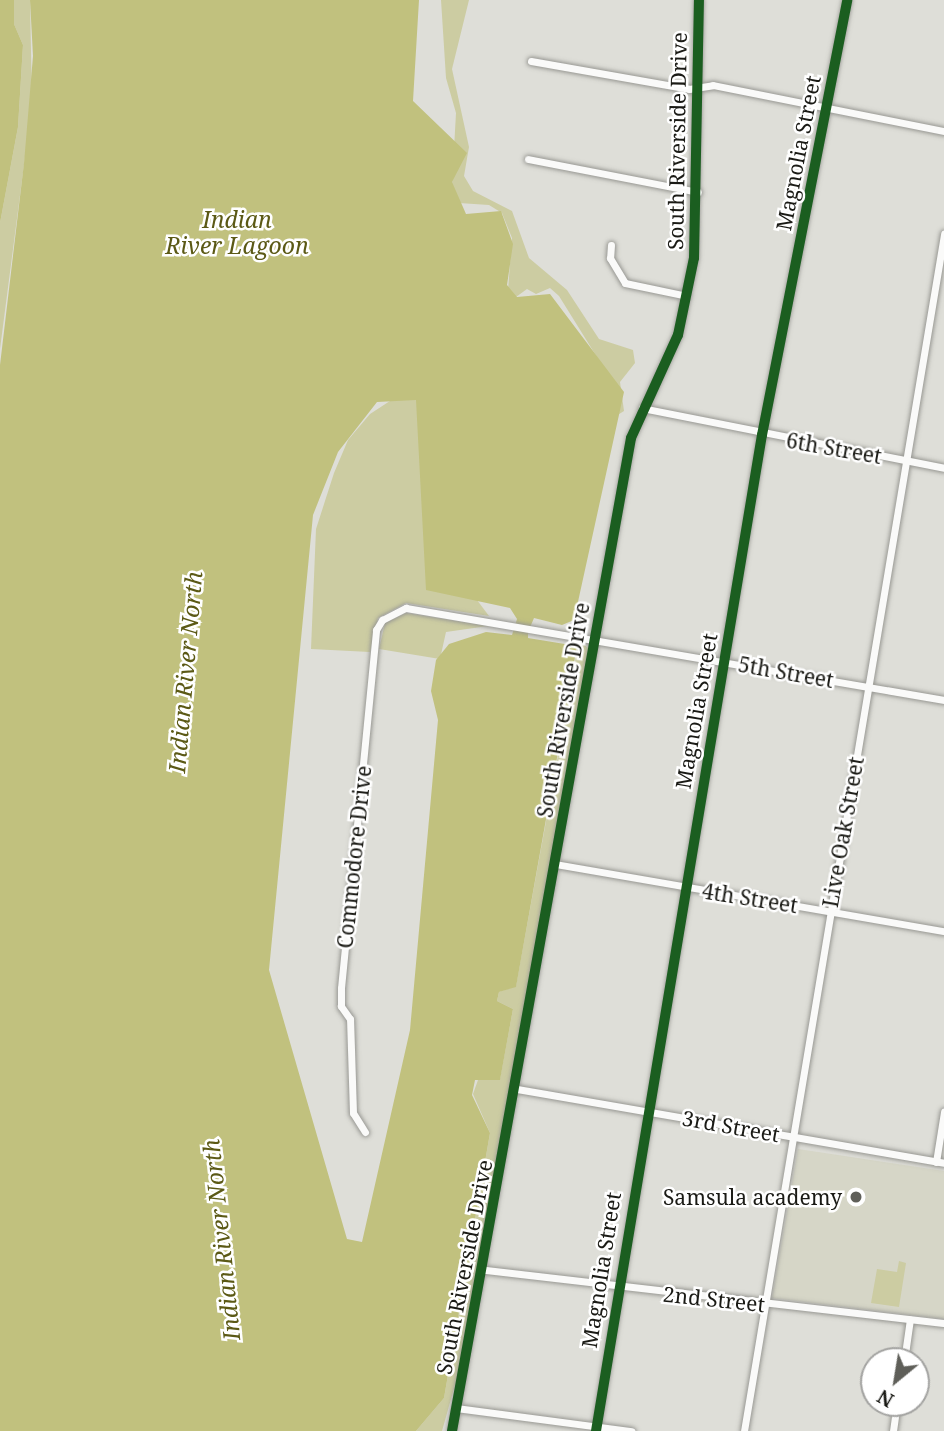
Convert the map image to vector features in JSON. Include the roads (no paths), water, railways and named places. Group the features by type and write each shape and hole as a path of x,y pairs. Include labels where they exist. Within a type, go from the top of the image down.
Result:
{"street":[{"name":"South Riverside Drive","path":"452,1431 485,1270 633,429 668,359 687,296 698,192 699,0"},
{"name":"Magnolia Street","path":"596,1429 646,1112 762,435 847,0"},
{"path":"531,61 689,89 699,85 944,131"},
{"path":"528,159 698,192"},
{"name":"Live Oak Street","path":"744,1431 944,234"},
{"path":"611,246 613,265 625,283 687,296"},
{"name":"6th Street","path":"642,408 762,435 944,468"},
{"name":"Commodore Drive","path":"365,1132 353,1113 350,1019 341,1006 341,988 376,630 395,611 421,611"},
{"name":"5th Street","path":"421,611 595,637 944,700"},
{"name":"4th Street","path":"555,864 944,930"},
{"name":"3rd Street","path":"517,1089 940,1162"},
{"path":"940,1162 944,1112"},
{"name":"2nd Street","path":"485,1270 617,1288 944,1323"},
{"path":"906,1347 911,1319"},
{"path":"456,1408 596,1429 631,1431"}],"water":[{"path":"0,0 14,0 14,24 23,45 18,127 0,223"},
{"name":"Indian River Lagoon","path":"30,0 419,0 413,101 467,153 452,182 466,214 501,211 513,244 507,285 517,297 550,294 624,392 574,620 562,625 534,618 528,632 528,638 577,646 516,987 499,992 497,1001 513,1009 500,1080 475,1080 472,1095 490,1133 444,1398 416,1431 0,1431 0,365 24,163 33,56","holes":["416,400 426,590 510,608 517,619 512,635 486,632 449,644 436,660 431,691 438,720 410,1030 362,1242 347,1239 269,970 313,515 338,452 377,402"]}],"place":[{"name":"Samsula academy","path":"856,1197"}],"water label":[{"name":"Indian River North","path":"185,672"},
{"name":"Indian River North","path":"221,1240"}]}
